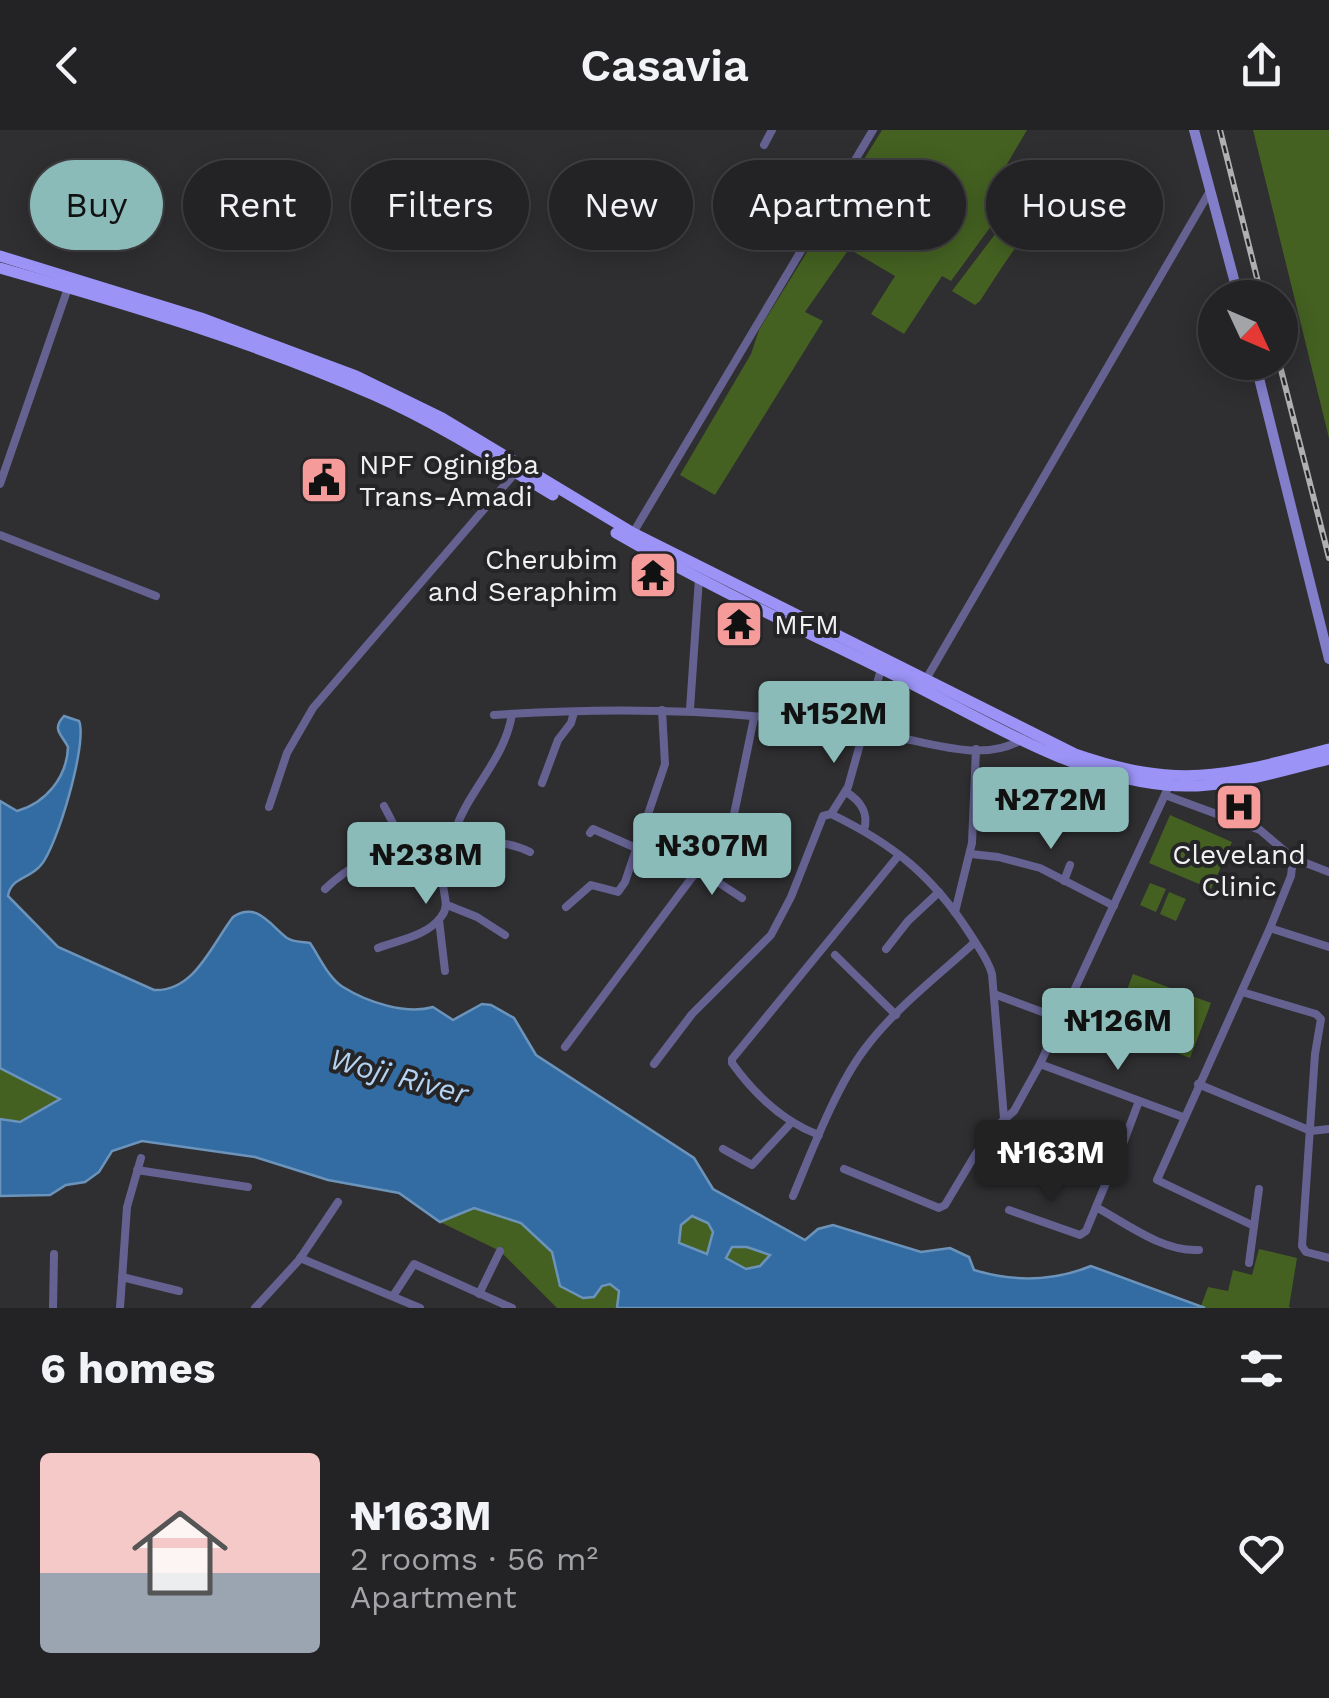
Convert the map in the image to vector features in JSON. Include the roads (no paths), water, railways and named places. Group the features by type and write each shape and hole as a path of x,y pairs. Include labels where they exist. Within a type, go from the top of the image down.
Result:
{"main road":[{"path":"0,256 201,318 467,432 633,534 1023,738 1090,769 1167,790 1222,784 1328,752"},
{"path":"0,268 354,381 699,578 881,669 923,684 1075,754 1136,771 1183,777 1219,776 1328,752"}],"street":[{"path":"764,146 772,130"},
{"path":"633,534 873,136 873,130"},
{"path":"1194,130 1235,280"},
{"path":"923,684 1212,188"},
{"path":"0,484 68,288"},
{"path":"1259,380 1329,659"},
{"path":"270,807 288,753 313,708 516,472"},
{"path":"0,534 156,596"},
{"path":"690,710 699,578"},
{"path":"831,814 846,792 881,669"},
{"path":"566,907 591,885 618,892 626,882 664,764 662,710"},
{"path":"494,716 690,710 862,731 951,748 1006,749 1023,738"},
{"path":"542,784 558,740 574,712"},
{"path":"378,948 422,933 439,920 447,905 443,879 452,840 464,808 501,748 512,714"},
{"path":"565,1047 732,824 754,718"},
{"path":"956,912 970,854 976,749"},
{"path":"844,1170 942,1208 975,1155 1014,1110 1040,1064 1167,790 1260,830 1293,858 1329,872"},
{"path":"846,792 863,809 867,818 864,830"},
{"path":"384,806 400,848"},
{"path":"654,1064 696,1009 771,935 791,897 820,821 831,814 864,830 924,874 956,912 990,968 1004,1118 1012,1134 1106,1175 1086,1231 1080,1235 1008,1210"},
{"path":"732,824 783,843"},
{"path":"590,833 593,830 636,848"},
{"path":"452,840 482,839 497,845 512,844 530,852"},
{"path":"326,889 342,874 400,848 415,846 448,853"},
{"path":"970,854 998,856 1040,868 1114,906"},
{"path":"819,1134 791,1123 758,1096 732,1059 900,855"},
{"path":"1254,1226 1158,1183 1182,1117 1270,928 1291,876 1293,858"},
{"path":"1064,881 1070,865"},
{"path":"698,869 742,898"},
{"path":"886,948 939,892"},
{"path":"447,905 505,934"},
{"path":"439,920 445,970"},
{"path":"1270,928 1329,948"},
{"path":"792,1196 862,1052 975,942"},
{"path":"835,955 896,1015"},
{"path":"1242,992 1324,1015 1302,1246 1306,1252 1329,1258"},
{"path":"994,994 1061,1019"},
{"path":"1040,1064 1182,1117"},
{"path":"1198,1084 1311,1131 1329,1129"},
{"path":"1118,1157 1139,1101"},
{"path":"722,1149 752,1165 791,1123"},
{"path":"120,1308 127,1207 141,1158"},
{"path":"137,1170 248,1187"},
{"path":"1250,1263 1259,1189"},
{"path":"255,1308 300,1258 338,1202"},
{"path":"1096,1207 1161,1242 1189,1251 1199,1250"},
{"path":"479,1294 500,1251"},
{"path":"53,1308 54,1254"},
{"path":"300,1258 420,1308"},
{"path":"393,1296 412,1264 512,1308"},
{"path":"122,1277 179,1292"},
{"path":"262,1299 274,1308"}],"water":[{"name":"Woji River","path":"64,716 79,721 81,732 69,794 48,855 37,870 13,885 8,896 58,947 154,990 168,989 191,975 233,917 256,913 287,938 310,943 333,979 363,998 399,1008 433,1007 453,1020 482,1004 514,1018 536,1055 694,1158 713,1189 805,1240 818,1229 833,1225 921,1252 950,1248 969,1257 974,1270 1004,1277 1047,1277 1091,1266 1205,1308 617,1308 619,1291 610,1284 602,1286 594,1297 583,1298 560,1286 552,1252 521,1223 474,1208 440,1222 399,1193 328,1180 255,1157 142,1141 112,1151 99,1172 85,1182 66,1185 50,1195 0,1196 0,1119 20,1122 60,1099 0,1068 0,801 17,811 37,802 53,787 67,758 68,747 58,725","holes":["692,1216 708,1223 713,1232 707,1254 679,1243 681,1225","732,1247 747,1247 770,1255 760,1266 746,1269 726,1258"]}],"railway":[{"path":"1220,130 1258,280"},
{"path":"1284,380 1329,558"}],"place":[{"name":"NPF Oginigba Trans-Amadi","path":"324,480"},
{"name":"Cherubim and Seraphim","path":"653,575"},
{"name":"MFM","path":"739,624"},
{"name":"Cleveland Clinic","path":"1239,807"}]}
